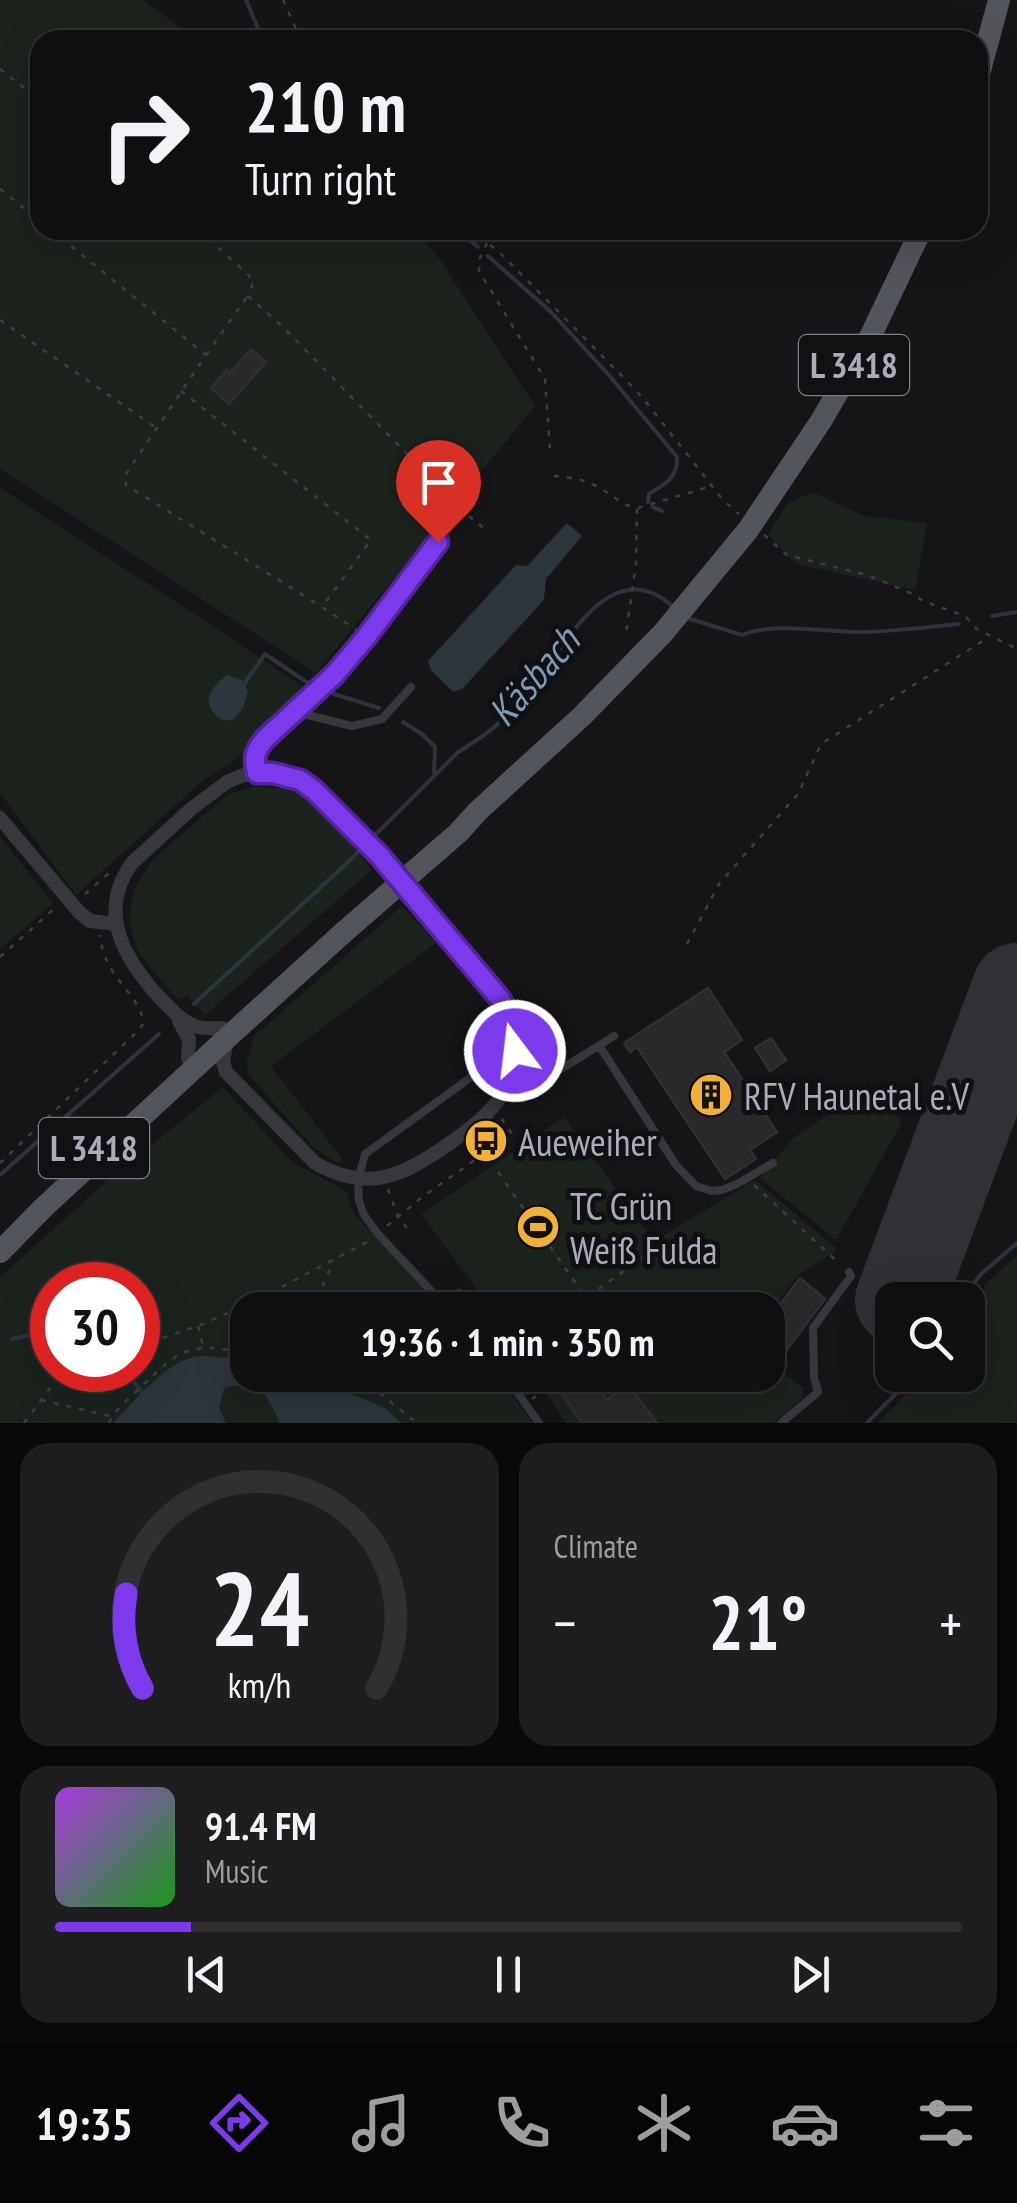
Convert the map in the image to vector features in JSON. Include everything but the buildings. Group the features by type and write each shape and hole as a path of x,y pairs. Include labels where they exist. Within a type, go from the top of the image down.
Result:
{"main road":[{"path":"988,41 999,0"},
{"name":"L 3418","path":"0,1237 478,811 635,664 693,599 774,494 856,362 916,240"},
{"name":"L 3418","path":"0,1252 187,1067"}],"street":[{"path":"257,773 300,780 360,834 501,1000 509,1016 515,1051 503,1095 485,1117 404,1172 358,1180 330,1172 316,1163 226,1072 225,1033 197,1027 170,1008 138,974 121,943 116,924 125,872 141,853 214,790 241,776 257,773"},
{"path":"0,818 90,920 116,924"},
{"path":"170,1008 189,1039 187,1067 226,1072"}],"lane":[{"path":"257,773 256,748 334,675 462,511"},
{"path":"295,712 352,726 382,718 411,688"},
{"path":"432,1292 378,1234 360,1207 358,1180 365,1154 481,1070 509,1082 530,1082 599,1048 614,1036"},
{"path":"599,1048 676,1165 696,1186 722,1190 773,1162"},
{"path":"782,1423 818,1392 813,1328 851,1276 848,1272"},
{"path":"517,1392 539,1423"}],"path":[{"path":"283,0 296,30"},
{"path":"0,69 30,92"},
{"path":"0,188 30,213"},
{"path":"63,240 206,355"},
{"path":"210,240 254,280 248,296 124,477 126,485 367,636"},
{"path":"484,240 642,397 723,500 748,522"},
{"path":"488,243 479,260 479,272 545,379 550,450"},
{"path":"248,296 462,511 487,531"},
{"path":"0,320 156,428"},
{"path":"181,391 371,540 322,608"},
{"path":"554,476 597,486 619,503 636,508 712,486"},
{"path":"626,633 636,564 636,508"},
{"path":"761,533 787,555 868,575 965,616 977,629 1017,649"},
{"path":"687,944 719,884 798,794 821,744 990,636"},
{"path":"0,957 112,871"},
{"path":"0,1163 144,1022 144,1016 108,966 98,923"},
{"path":"160,1339 257,1300 354,1251 512,1134 502,1119"},
{"path":"498,1172 582,1292"},
{"path":"746,1178 848,1272"},
{"path":"388,1188 398,1217 407,1228"},
{"path":"595,1292 650,1253"},
{"path":"320,1292 334,1261"},
{"path":"198,1326 203,1347"},
{"path":"109,1423 166,1363 182,1352 203,1347 230,1351"},
{"path":"24,1423 47,1392"},
{"path":"378,1392 417,1423"},
{"path":"526,1404 543,1392"},
{"path":"41,1400 112,1416"}],"shaded area":[{"path":"0,0 144,0 183,30 30,30 30,240 422,240 435,252 535,406 316,673 0,469"},
{"path":"0,488 310,692 232,763 206,778 76,895 0,793"},
{"path":"813,492 864,516 927,523 915,590 796,564 768,534 788,503"},
{"path":"567,523 582,536 546,579 544,600 462,689 453,692 431,670 428,661 516,565 527,566"},
{"path":"227,675 242,680 248,692 234,719 223,721 211,709 209,697"},
{"path":"255,786 290,789 321,808 372,870 205,1015 187,995 178,1000 138,952 129,924 133,891 152,860 227,795"},
{"path":"0,837 53,903 0,949"},
{"path":"402,906 436,943 271,1066 343,1160 339,1164 312,1146 248,1074 247,1060 254,1036"},
{"path":"871,1086 902,1122 836,1240 760,1178 793,1138"},
{"path":"223,1087 292,1162 347,1192 353,1213 429,1292 230,1292 230,1392 510,1392 533,1423 0,1423 0,1277 106,1182"},
{"name":"TC Grün Weiß Fulda","path":"564,1117 654,1241 755,1180 838,1250 798,1275 785,1292 479,1292 421,1214"},
{"path":"1017,1255 1017,1423 877,1423 908,1392 985,1392 985,1285"},
{"path":"230,1358 230,1386 224,1388 219,1408 226,1423 113,1423 142,1392 160,1392 160,1376 189,1359"},
{"name":"TC Grün Weiß Fulda","path":"785,1374 803,1388 802,1399 774,1423 566,1423 545,1392 785,1392"},
{"path":"262,1392 349,1393 385,1408 401,1423 280,1423"}],"waterway":[{"path":"246,0 259,30"},
{"path":"469,240 478,247"},
{"path":"488,256 551,312 677,457 673,475 649,494 648,502"},
{"path":"653,507 662,511"},
{"name":"Käsbach","path":"194,1004 346,864 458,752 502,720 592,610 629,590 657,595 672,606"},
{"name":"Käsbach","path":"992,616 1017,612"},
{"name":"Käsbach","path":"687,618 742,635 770,629 866,632 959,624"},
{"path":"244,684 265,654 311,685"},
{"path":"334,694 379,708"},
{"path":"403,722 435,747 434,772"},
{"name":"Käsbach","path":"0,1175 159,1034"},
{"path":"975,1282 1017,1243"},
{"path":"12,1339 30,1335"},
{"path":"867,1423 897,1392"}],"runway":[{"path":"907,1282 1017,988"}],"place":[{"name":"RFV Haunetal e.V","path":"711,1095"},
{"name":"Aueweiher","path":"486,1141"},
{"name":"TC Grün Weiß Fulda","path":"538,1227"}],"route":[{"path":"438,542 334,675 256,748 254,759 257,773 300,780 314,790 379,855 501,1000 509,1016 515,1051"}]}
